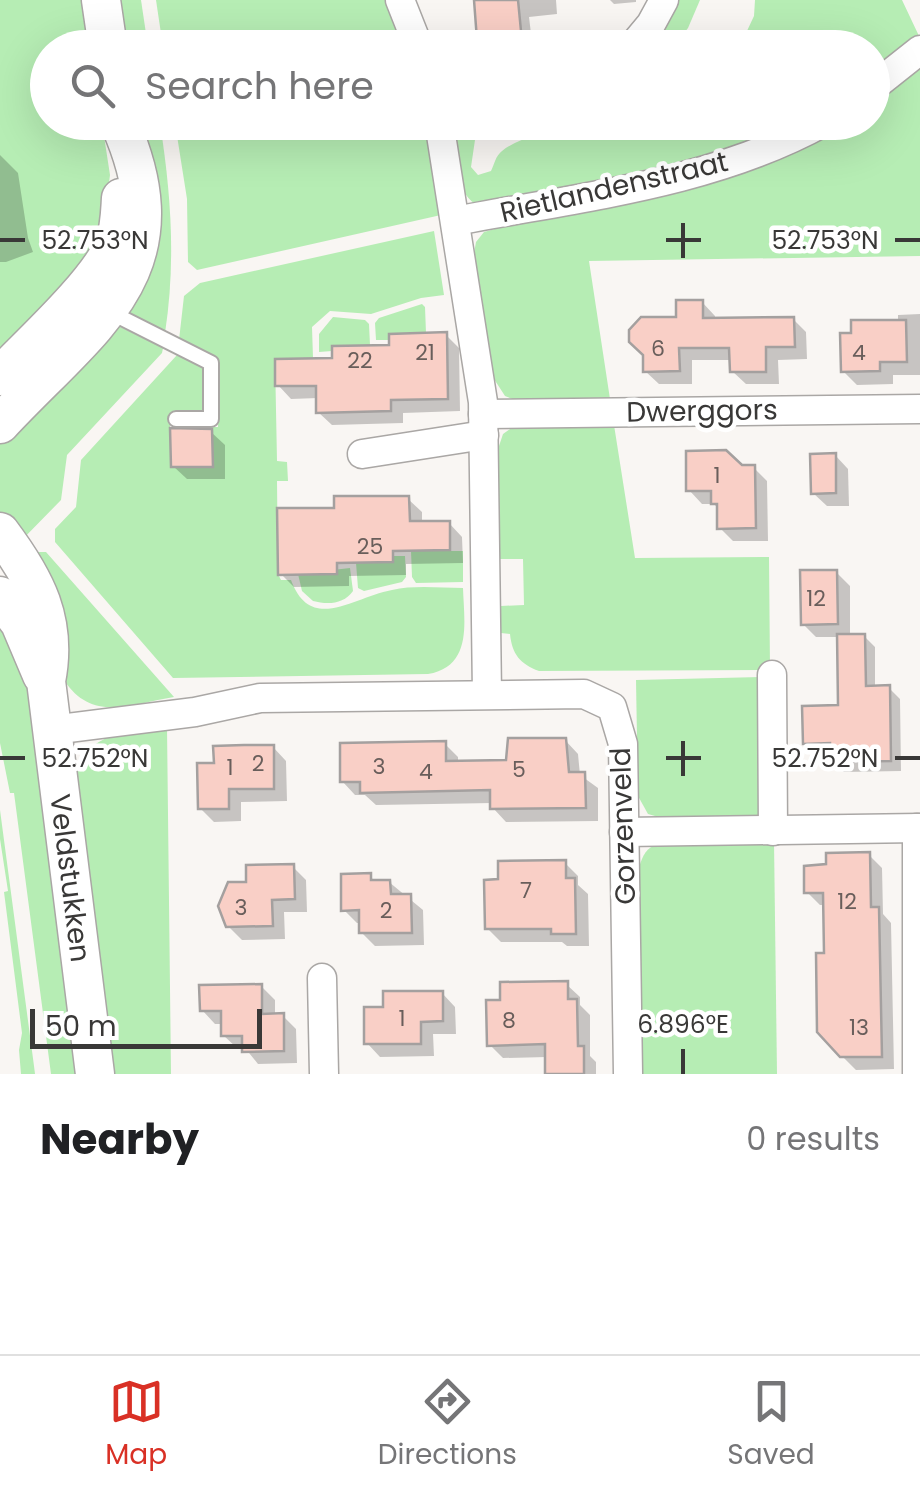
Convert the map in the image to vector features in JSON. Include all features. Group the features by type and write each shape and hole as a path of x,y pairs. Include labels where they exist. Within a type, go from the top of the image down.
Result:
{"street":[{"path":"101,0 105,30"},
{"path":"400,0 412,30"},
{"path":"647,30 664,0"},
{"path":"890,74 920,50"},
{"path":"0,376 80,292 114,247 120,221 120,140"},
{"path":"0,424 108,311 131,276 143,236 141,180 126,140"},
{"path":"442,140 483,424 487,694"},
{"name":"Rietlandenstraat","path":"456,221 692,175 792,140"},
{"name":"Dwerggors","path":"483,424 920,409"},
{"path":"362,454 483,424"},
{"name":"Veldstukken","path":"0,532 19,557 48,620 51,654 46,681"},
{"name":"Veldstukken","path":"0,596 20,622 46,681 95,1074"},
{"path":"772,675 773,831"},
{"name":"Gorzenveld","path":"52,730 195,712 260,698 584,694 612,707 623,744 628,1074"},
{"path":"624,832 919,828 917,1074"},
{"path":"322,978 324,1074"}],"lane":[{"path":"108,311 211,363 211,419 176,419"}],"green space":[{"path":"0,0 83,0 87,30 30,30 30,140 105,140 110,175 102,237 0,362"},
{"path":"118,0 141,0 145,30 123,30"},
{"path":"156,0 385,0 396,30 160,30"},
{"path":"676,0 700,0 687,30 656,30"},
{"path":"755,0 902,0 919,36 890,61 890,30 747,30"},
{"path":"920,65 920,256 589,261 610,399 515,400 505,396 494,379 474,253 484,232 813,140 890,140 890,89"},
{"path":"137,140 163,140 171,254 165,333 118,310"},
{"path":"178,140 428,140 441,215 197,270 188,262 187,199"},
{"path":"454,140 475,140 471,167 478,175 491,171 502,151 523,140 758,140 690,160 479,206 470,200 459,181"},
{"path":"434,231 444,295 371,314 330,311 312,327 313,358 275,359 277,461 287,462 288,481 277,481 278,574 281,580 291,580 299,596 310,605 321,609 400,588 463,588 464,628 459,652 453,662 428,674 173,678 55,542 55,529 76,507 81,460 177,355 204,368 205,414 170,414 170,427 218,427 218,359 179,340 184,296 200,283"},
{"path":"422,304 426,333 389,334 389,340 376,340 375,323 379,318"},
{"path":"333,317 365,320 369,324 370,345 332,346 332,351 319,352 319,334"},
{"path":"110,322 163,348 162,353 67,455 61,500 17,545 0,517 0,441"},
{"path":"614,425 635,558 769,557 770,670 539,671 518,657 510,634 501,633 501,606 524,605 523,559 500,559 498,449 503,434 513,427"},
{"path":"411,551 463,551 463,582 416,583 412,577"},
{"path":"32,552 46,552 174,697 113,707 87,702 75,693 64,680"},
{"path":"393,556 405,556 406,577 402,582 364,591 358,588 356,563 393,562"},
{"path":"350,568 353,591 340,601 313,601 302,591 298,574"},
{"path":"0,609 26,662 79,1074 51,1074 14,793 10,793 0,743"},
{"path":"761,677 763,817 662,818 648,814 638,796 636,680"},
{"path":"167,727 171,1074 113,1074 77,770 83,757 102,740 126,732"},
{"path":"0,810 35,1074 21,1074 22,1033 4,892 8,891"},
{"path":"774,841 777,1074 642,1074 639,867 644,856 658,844"}],"building":[{"path":"474,0 518,0 521,30 476,30"},
{"path":"676,300 703,300 703,318 794,317 795,347 766,347 766,372 730,372 729,348 679,348 680,371 643,372 643,355 629,342 629,330 641,317 676,317"},
{"path":"851,320 906,320 907,362 880,362 880,371 841,372 840,333 851,333"},
{"path":"447,332 448,399 391,400 391,411 316,413 316,386 275,386 275,359 332,358 332,346 389,345 389,334"},
{"path":"170,428 212,429 213,467 171,467"},
{"path":"726,450 742,465 755,465 756,528 717,529 717,504 711,504 711,491 686,491 686,451"},
{"path":"836,453 836,493 811,494 810,454"},
{"path":"334,496 409,496 410,521 450,521 450,550 393,551 393,562 337,563 337,574 278,575 277,508 334,508"},
{"path":"800,570 837,570 838,624 801,625"},
{"path":"837,634 865,634 866,686 890,685 891,761 830,762 830,743 803,744 802,706 838,705"},
{"path":"508,738 566,738 569,772 585,772 586,808 490,809 490,790 360,793 360,782 340,782 340,743 446,741 446,761 506,760"},
{"path":"274,745 274,789 229,789 229,809 198,809 197,763 214,763 213,746"},
{"path":"870,852 871,907 879,907 882,1057 840,1057 817,1032 816,953 824,953 823,893 804,893 804,866 826,864 826,853"},
{"path":"566,860 566,878 575,878 576,934 551,934 551,929 485,929 484,880 498,879 498,861"},
{"path":"294,864 295,899 272,900 273,926 226,927 218,906 228,882 246,882 246,865"},
{"path":"371,873 371,880 390,880 391,894 411,894 412,933 359,933 359,910 341,911 341,874"},
{"path":"568,981 568,999 577,999 578,1046 584,1046 584,1074 545,1074 545,1044 487,1046 486,1000 500,1000 500,982"},
{"path":"262,984 262,1014 284,1013 284,1051 242,1052 242,1036 221,1036 221,1011 200,1011 199,985"},
{"path":"383,991 443,991 443,1021 421,1022 421,1044 364,1044 364,1007 383,1007"}]}
